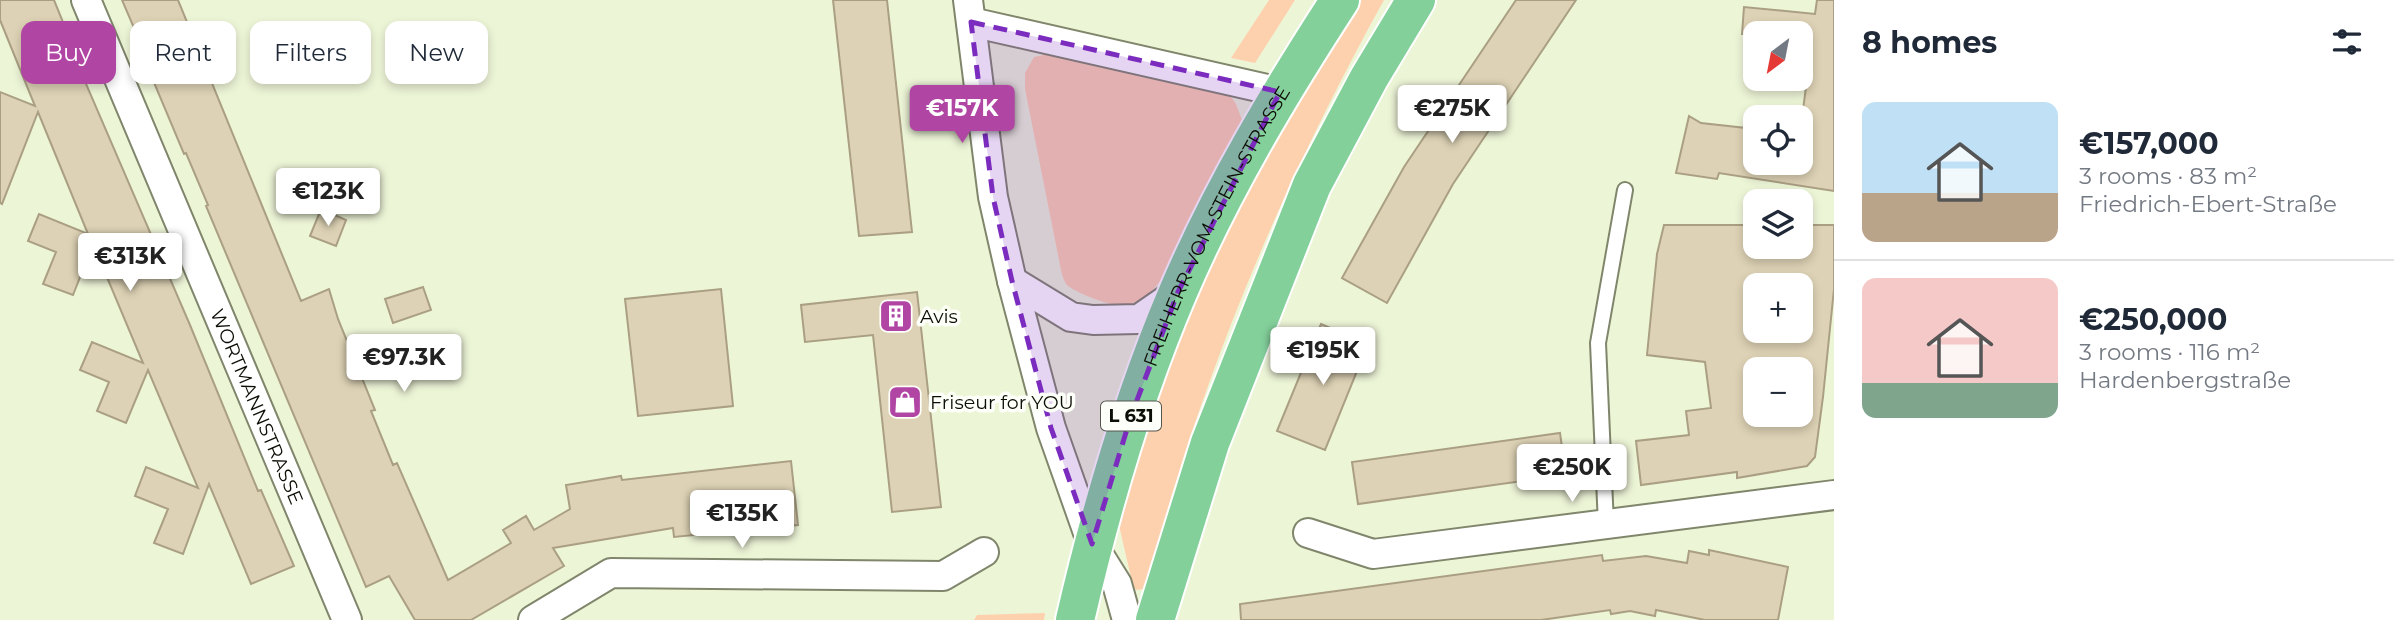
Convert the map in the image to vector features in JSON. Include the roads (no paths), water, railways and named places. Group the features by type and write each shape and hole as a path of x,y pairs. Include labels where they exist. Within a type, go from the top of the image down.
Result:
{"main road":[{"name":"FREIHERR-VOM-STEIN-STRASSE","path":"1092,544 1131,416 1178,292 1226,191 1280,92 1340,0"},
{"path":"1154,620 1196,484 1312,184 1396,30 1416,0"},
{"name":"L 631","path":"1075,620 1092,544"}],"street":[{"name":"WORTMANNSTRASSE","path":"86,0 347,620"},
{"path":"1127,620 1117,584 1092,544 1051,428 1012,281 993,197 969,11 1280,92"},
{"path":"1012,281 1071,317 1093,320 1139,319 1178,292"},
{"path":"1308,533 1373,554 1834,495"},
{"path":"533,620 611,573 943,576 984,552"}],"lane":[{"path":"1606,525 1598,343 1625,190"}],"place":[{"name":"Avis","path":"896,316"},
{"name":"Friseur for YOU","path":"905,402"}]}
